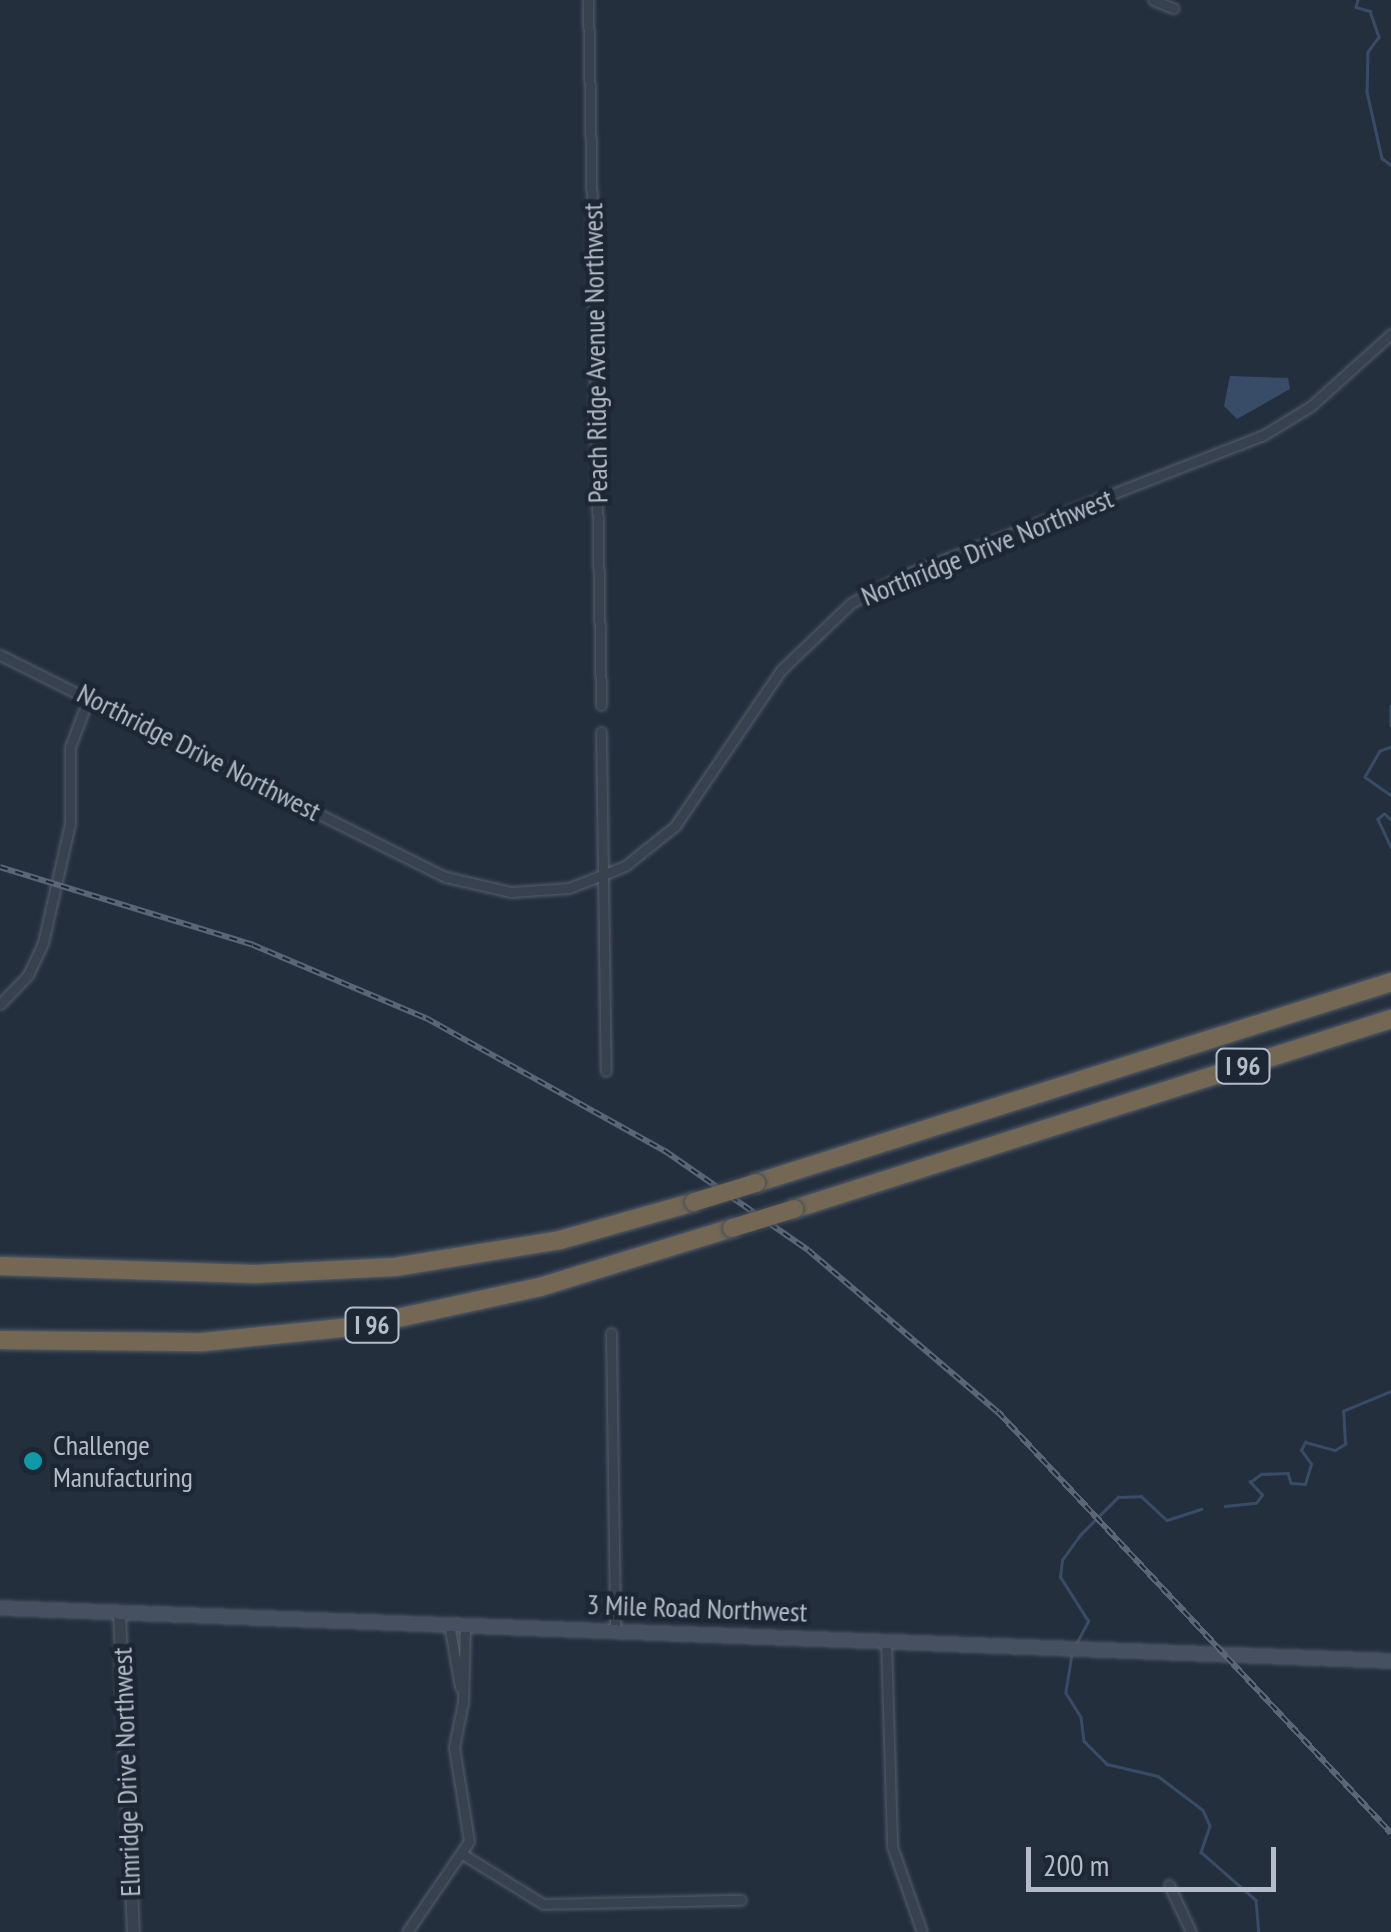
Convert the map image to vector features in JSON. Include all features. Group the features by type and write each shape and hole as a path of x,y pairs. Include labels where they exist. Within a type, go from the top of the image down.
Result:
{"highway":[{"name":"I 96","path":"0,1266 255,1274 395,1267 560,1240 756,1183 1391,982"},
{"name":"I 96","path":"0,1340 203,1342 362,1326 540,1287 1391,1020"}],"main road":[{"name":"3 Mile Road Northwest","path":"0,1608 1391,1661"}],"street":[{"name":"Peach Ridge Avenue Northwest","path":"588,0 601,705"},
{"path":"1153,0 1172,8"},
{"name":"Northridge Drive Northwest","path":"0,655 456,880 526,892 603,876 641,856 675,826 781,670 851,604 902,576 1262,436 1311,406 1391,334"},
{"path":"0,1004 28,975 44,943 70,817 70,747 90,697"},
{"path":"601,732 606,1071"},
{"path":"611,1333 616,1630"},
{"name":"Elmridge Drive Northwest","path":"119,1612 132,1932"},
{"path":"449,1624 460,1687"},
{"path":"407,1932 416,1912 464,1855 470,1820 454,1746 465,1624"},
{"path":"886,1640 892,1846 922,1932"},
{"path":"464,1855 543,1904 741,1900"},
{"path":"1168,1884 1191,1932"}],"water":[{"path":"1230,376 1288,378 1290,389 1237,419 1224,406"}],"waterway":[{"path":"1358,0 1356,7 1370,11 1379,37 1368,52 1367,92 1382,158 1391,165"},
{"path":"1391,706 1391,725"},
{"path":"1391,747 1380,751 1365,777 1391,795"},
{"path":"1391,820 1384,814 1378,819 1391,847"},
{"path":"1225,1506 1256,1503 1262,1495 1250,1482 1261,1474 1288,1473 1291,1483 1305,1484 1311,1464 1301,1450 1305,1442 1335,1450 1345,1444 1343,1411 1391,1391"},
{"path":"1077,1642 1088,1621 1060,1577 1062,1560 1080,1535 1118,1497 1141,1496 1167,1520 1201,1509"},
{"path":"1072,1654 1066,1693 1081,1717 1084,1741 1107,1764 1158,1776 1203,1810 1210,1826 1201,1852 1256,1900 1259,1932"}],"railway":[{"path":"0,867 253,945 426,1018 665,1151 808,1250 998,1412 1391,1833"}],"place":[{"name":"Challenge Manufacturing","path":"33,1461"}]}
